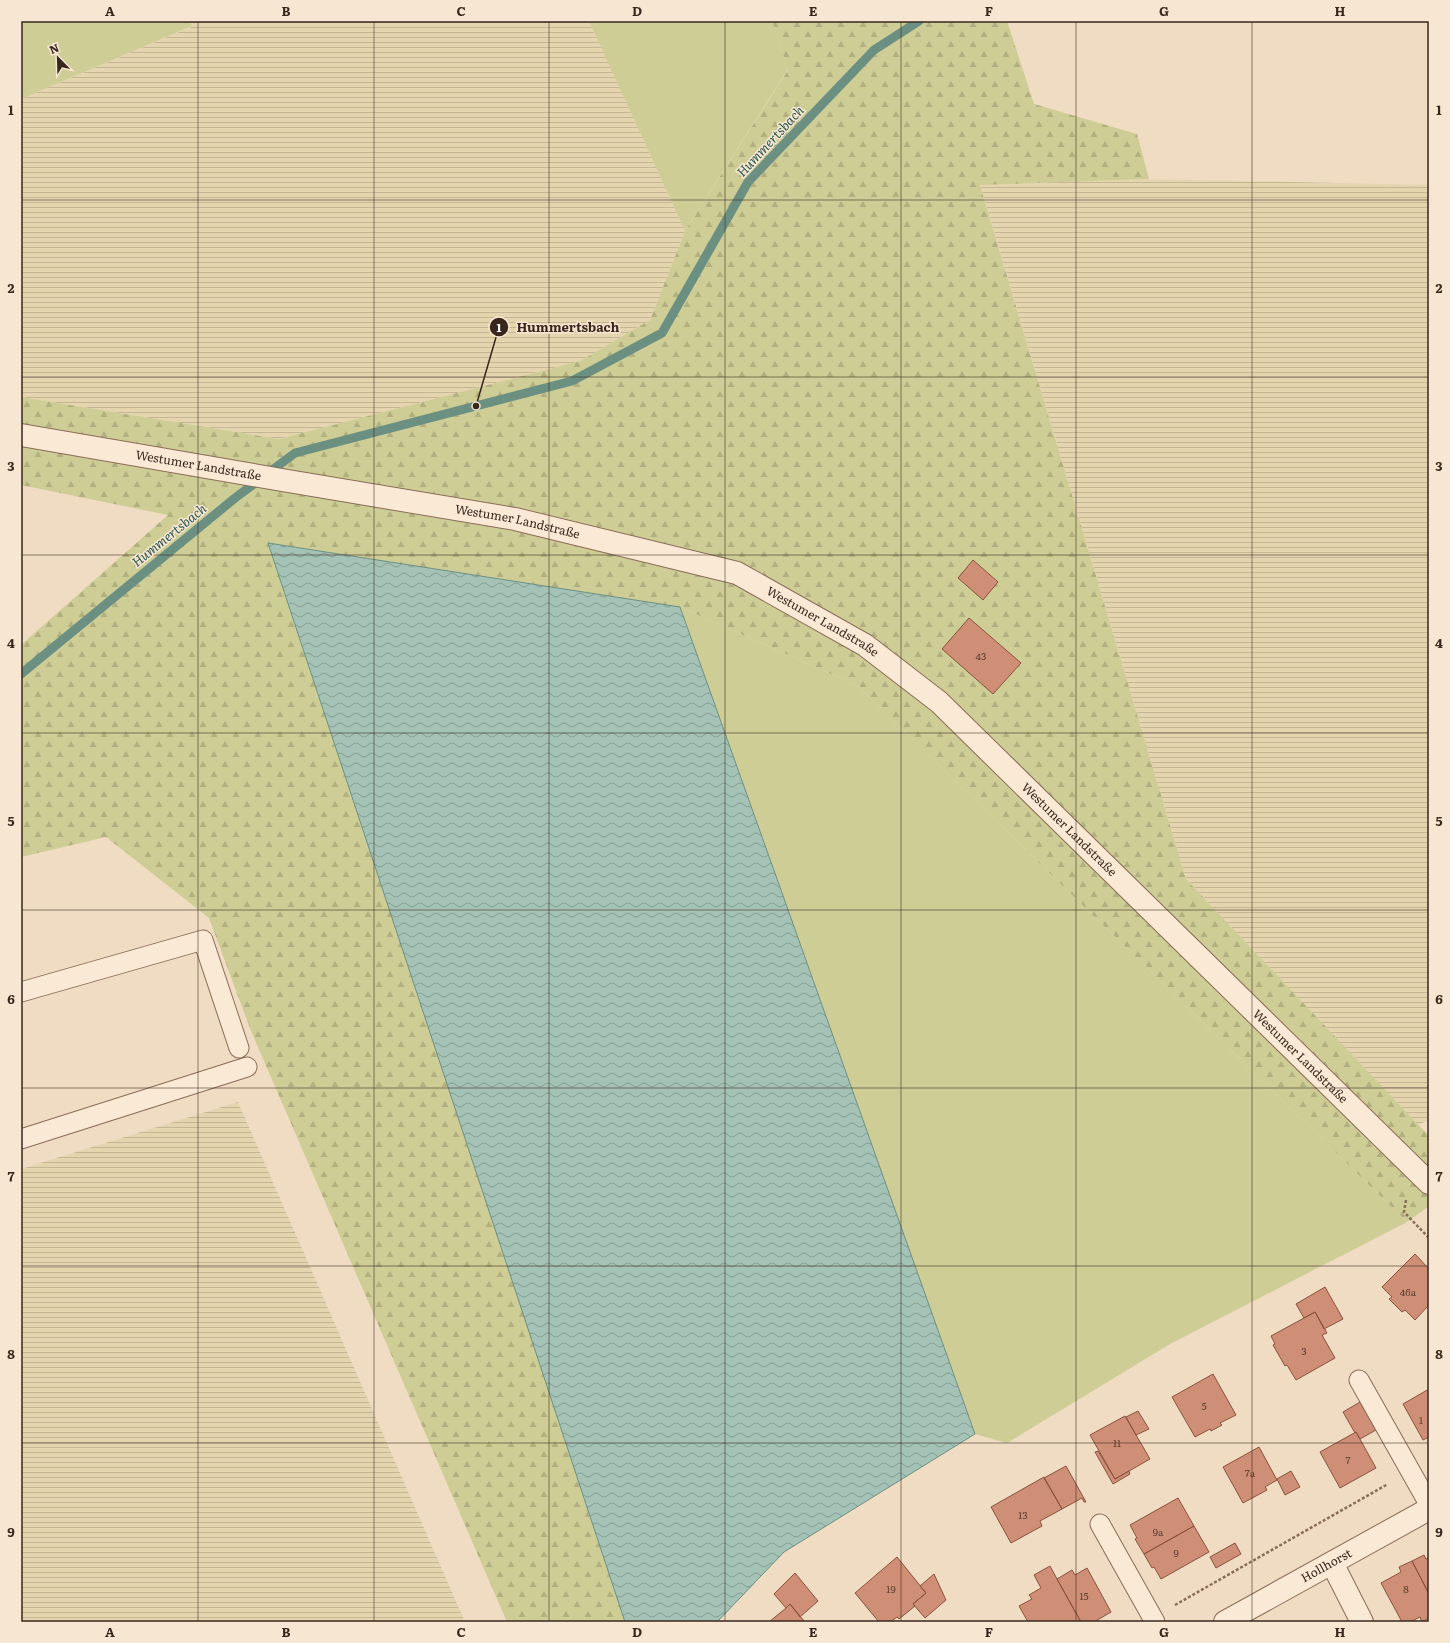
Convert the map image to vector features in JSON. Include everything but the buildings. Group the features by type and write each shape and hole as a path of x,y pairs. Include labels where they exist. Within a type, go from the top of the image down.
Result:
{"street":[{"name":"Westumer Landstraße","path":"21,435 227,471 515,518 737,573 865,645 938,702 1429,1183"},
{"name":"Hollhorst","path":"1225,1622 1429,1509"},
{"path":"1332,1564 1362,1622"}],"lane":[{"path":"21,992 203,940 239,1048"},
{"path":"21,1139 247,1067"},
{"path":"1359,1380 1429,1504"},
{"path":"1100,1524 1154,1620"}],"path":[{"path":"1154,1620 1411,1472"}],"shaded area":[{"path":"189,21 589,21 685,231 650,320 580,361 279,439 21,397 21,99 191,27"},
{"path":"1149,179 1429,185 1429,1120 1418,1125 1186,879 980,184"},
{"path":"238,1102 465,1622 21,1622 21,1169"}],"green space":[{"path":"21,21 189,21 192,26 21,99"},
{"path":"589,21 772,21 788,69 685,231"},
{"path":"772,21 1007,21 1034,104 1137,134 1149,179 980,185 1186,879 1429,1136 1429,1206 1407,1222 858,686 680,607 268,543 625,1622 507,1622 251,1031 209,918 106,837 21,857 21,645 168,515 21,485 21,397 279,439 580,361 650,320 685,231 788,70"},
{"path":"680,607 858,686 1407,1222 1170,1344 1007,1443 975,1434"}],"water":[{"path":"268,543 680,607 975,1434 784,1552 717,1622 625,1622"}],"waterway":[{"name":"Hummertsbach","path":"21,674 235,498 295,453 572,381 662,333 748,182 874,50 919,21"}],"place":[{"name":"Hummertsbach","path":"476,406"}]}
